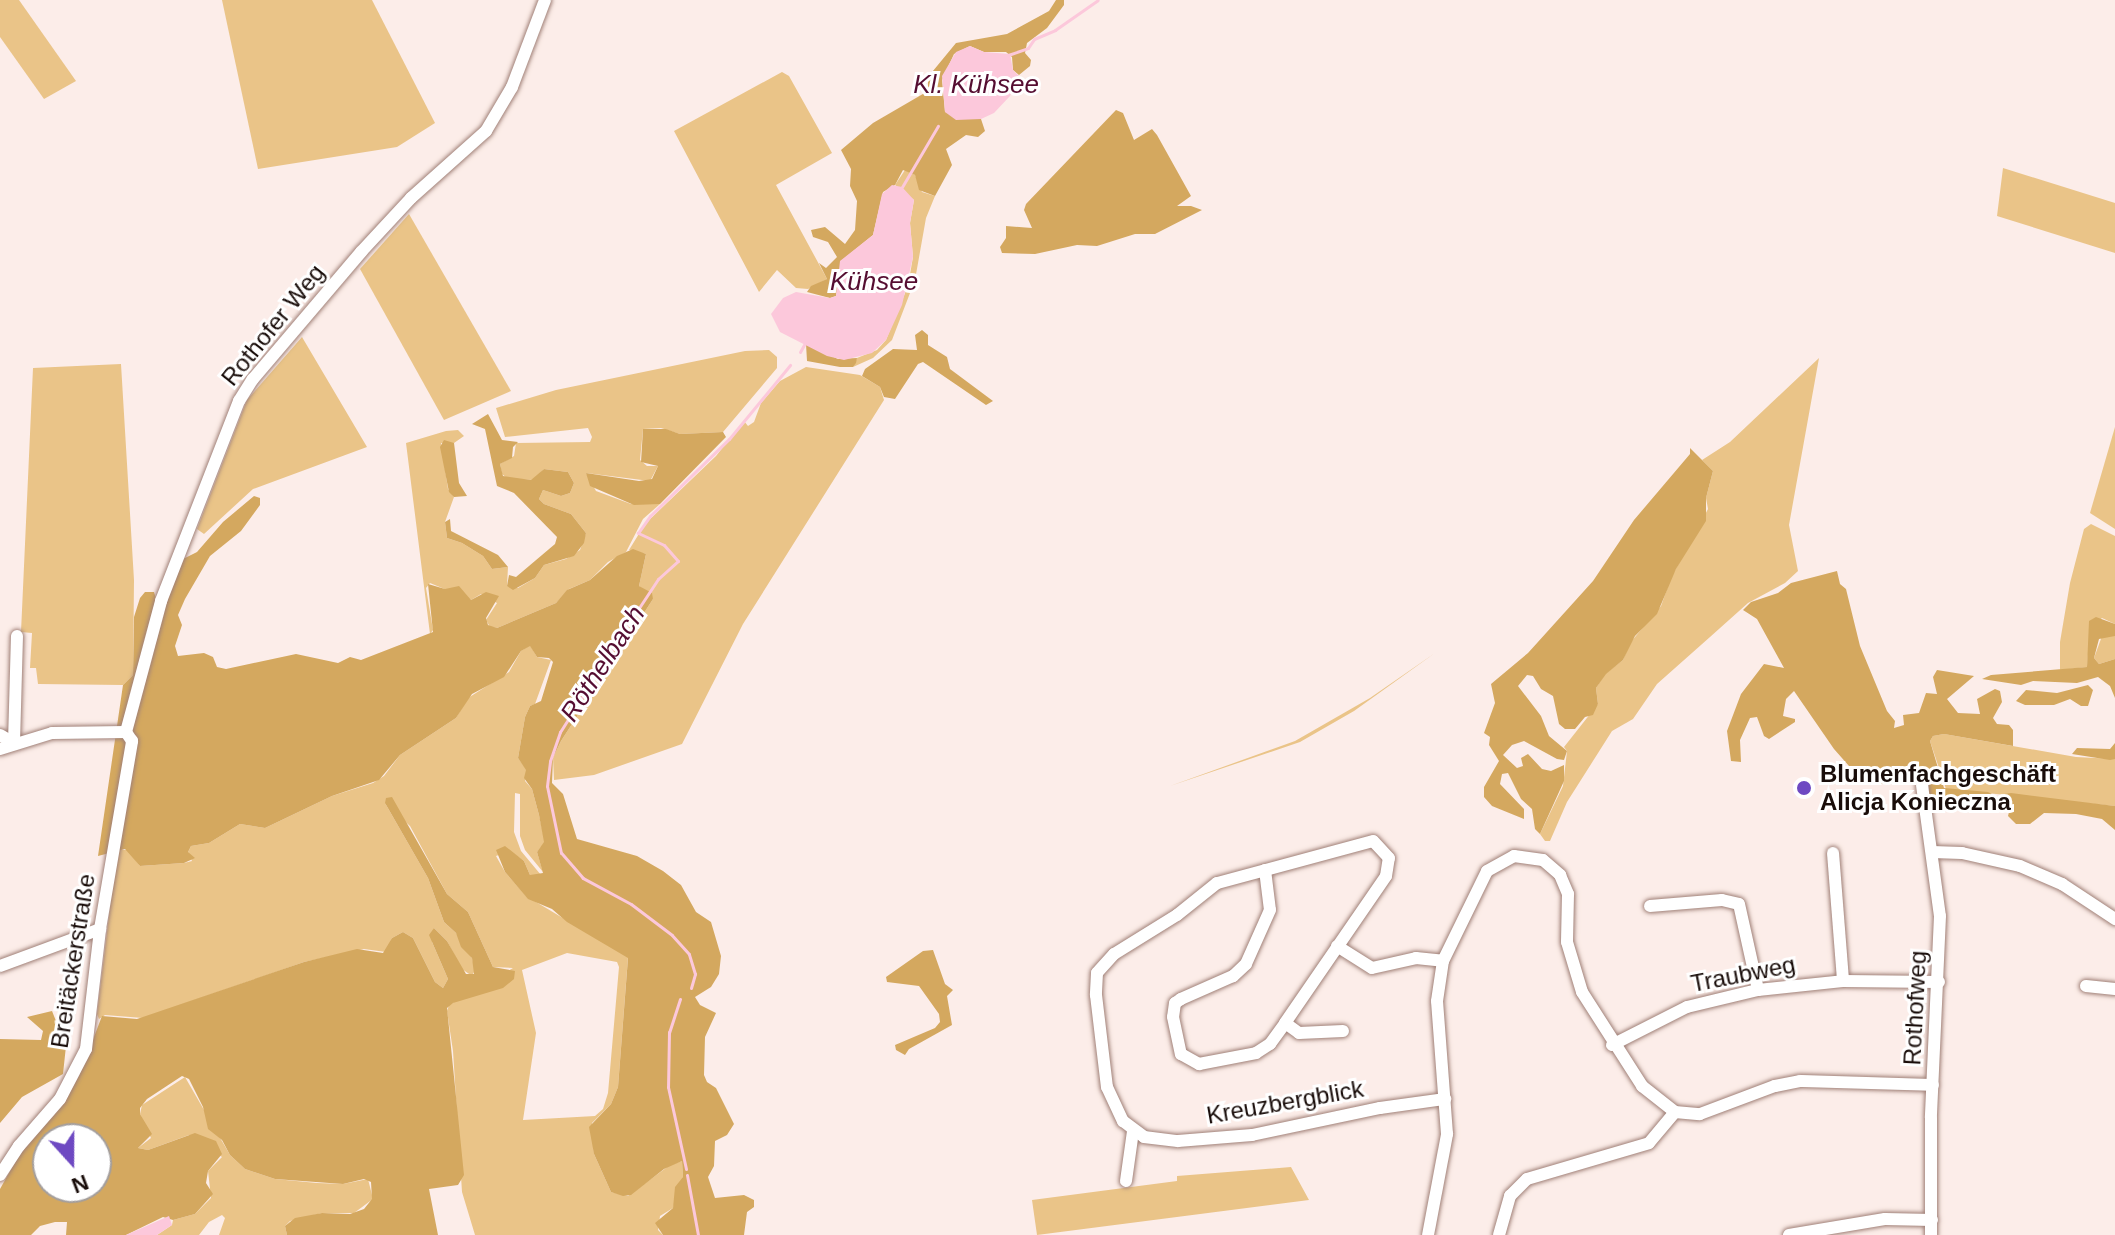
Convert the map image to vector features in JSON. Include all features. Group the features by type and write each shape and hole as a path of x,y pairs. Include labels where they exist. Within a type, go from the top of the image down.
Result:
{"street":[{"name":"Rothofer Weg","path":"126,732 161,601 239,401 253,379 361,252 411,198 486,131 512,87 545,0"},
{"path":"14,743 17,636"},
{"path":"0,749 52,733 126,732"},
{"name":"Breitäckerstraße","path":"0,1175 19,1146 60,1099 86,1049 100,929 132,741 126,732"},
{"path":"0,735 14,743"},
{"name":"Rothofweg","path":"1922,785 1940,916 1931,1235"},
{"path":"1126,1181 1133,1131 1118,1114 1107,1087 1096,995 1099,968 1114,954 1177,915 1217,883 1365,841 1380,844 1390,860 1386,876 1278,1036 1256,1053 1199,1064 1181,1054 1173,1009 1181,999 1233,976 1246,964 1270,910 1265,870"},
{"path":"1932,852 1962,853 2020,866 2062,884 2115,919"},
{"path":"1833,853 1843,981"},
{"path":"1428,1235 1447,1134 1437,1001 1443,961 1487,871 1514,856 1543,860 1552,866 1565,885 1567,942 1582,992 1612,1045 1642,1086 1675,1112 1700,1114 1756,1092 1800,1081 1933,1085"},
{"path":"1650,906 1722,900 1739,904 1758,990"},
{"path":"0,966 100,929"},
{"path":"1337,946 1372,968 1416,958 1443,961"},
{"name":"Traubweg","path":"1612,1045 1687,1007 1758,990 1843,981 1939,982"},
{"path":"2086,986 2115,989"},
{"path":"1285,1023 1299,1033 1343,1031"},
{"name":"Kreuzbergblick","path":"1133,1131 1144,1137 1178,1141 1240,1136 1380,1108 1445,1099"},
{"path":"1499,1235 1510,1196 1527,1179 1649,1143 1675,1112"},
{"path":"1789,1235 1885,1219 1932,1220"}],"shaded area":[{"path":"0,0 19,0 76,81 44,99 0,37"},
{"path":"222,0 372,0 435,123 397,147 258,169"},
{"path":"1056,0 1064,0 1064,5 1047,28 1027,43 1025,53 1031,60 1030,66 1019,75 1013,70 1012,57 1006,52 984,52 970,46 954,54 942,80 945,112 981,119 985,131 978,137 966,135 946,149 952,165 935,196 919,190 915,175 903,170 895,185 883,192 873,235 841,261 836,296 830,298 807,292 811,286 827,279 819,263 826,268 837,257 828,242 813,237 811,230 825,227 845,244 855,230 857,201 850,186 851,169 841,150 873,123 928,91 928,77 956,43 1007,34 1049,11"},
{"path":"782,72 789,76 832,153 776,185 827,279 808,289 796,288 777,270 759,292 674,131"},
{"path":"1116,110 1123,113 1134,140 1152,129 1157,135 1191,196 1177,206 1202,210 1155,234 1135,234 1097,246 1077,245 1035,254 1002,253 1000,247 1006,238 1006,226 1032,228 1024,210 1026,204"},
{"path":"2003,168 2115,203 2115,253 1997,216"},
{"path":"905,170 915,175 922,192 935,196 926,218 915,280 892,340 873,358 853,367 857,358 877,350 886,340 908,286 913,257 910,223 914,200 895,185"},
{"path":"409,214 511,391 444,420 360,269"},
{"path":"922,330 928,335 928,345 947,357 950,369 993,401 986,405 923,362 918,364 895,399 884,397 880,387 862,376 865,369 893,349 917,350 915,335"},
{"path":"302,337 367,447 253,489 204,534 197,529 247,400"},
{"path":"806,344 838,359 857,358 856,363 853,367 840,367 807,361"},
{"path":"769,350 777,357 777,368 723,432 680,434 661,428 643,429 640,460 647,466 658,466 650,481 586,473 596,491 631,504 660,504 643,519 626,552 608,562 590,580 569,589 556,603 497,628 490,627 486,620 497,603 481,594 471,600 430,583 426,588 433,630 430,634 406,443 446,431 458,430 464,436 454,443 441,443 448,489 454,497 445,522 447,538 483,556 492,569 508,567 507,586 518,588 535,578 544,565 566,559 580,550 586,533 571,514 544,504 539,499 543,490 561,496 570,493 574,483 568,472 544,469 534,480 508,479 502,474 500,464 514,456 516,443 590,442 592,437 588,428 505,437 496,408 556,390 745,351"},
{"path":"1819,358 1789,525 1798,571 1785,583 1748,603 1657,684 1633,719 1612,731 1567,802 1550,841 1545,841 1540,834 1563,786 1567,751 1564,747 1598,704 1596,688 1605,674 1623,660 1630,643 1661,606 1671,578 1708,509 1706,498 1713,471 1702,460 1730,442"},
{"path":"121,364 134,580 133,675 123,685 38,684 36,668 30,668 32,633 21,632 33,368"},
{"path":"806,367 860,375 880,387 884,400 743,624 682,744 594,775 554,780 553,758 561,741 653,599 639,586 646,554 629,550 645,524 716,456 744,421 748,426 754,422 761,403 780,381"},
{"path":"488,414 502,440 518,442 513,447 512,458 500,464 503,476 531,480 544,469 568,472 574,483 570,493 561,496 543,490 539,499 544,504 571,514 586,533 584,543 574,556 544,565 535,578 513,590 507,586 509,575 516,577 555,544 557,537 514,493 497,486 485,429 472,424"},
{"path":"2115,427 2115,529 2090,513"},
{"path":"643,429 666,429 680,434 723,432 726,437 660,504 634,505 590,486 586,473 639,481 652,479 658,466 641,462"},
{"path":"444,440 454,443 459,483 467,496 454,497 449,492 440,447"},
{"path":"1690,448 1713,471 1706,498 1706,521 1676,569 1657,614 1635,636 1623,660 1606,674 1596,688 1598,704 1593,715 1585,717 1575,729 1565,729 1559,724 1553,696 1541,689 1533,676 1527,675 1518,686 1541,716 1549,736 1567,751 1564,760 1557,759 1524,741 1512,745 1503,755 1517,768 1523,766 1521,758 1528,754 1542,769 1551,771 1564,765 1564,781 1540,834 1535,829 1532,809 1521,799 1508,773 1502,774 1500,784 1524,809 1524,819 1492,806 1484,797 1484,787 1499,761 1489,745 1490,737 1484,733 1495,703 1491,684 1528,653 1593,581 1634,520 1690,454"},
{"path":"254,496 260,498 260,505 241,531 210,556 185,599 178,615 182,625 175,646 178,656 204,653 213,657 217,667 226,669 296,654 338,663 350,657 361,660 433,632 428,584 445,589 459,586 471,600 486,592 499,596 486,618 488,625 497,628 556,603 567,590 590,580 617,556 633,549 646,554 639,586 652,593 653,599 561,741 553,758 552,783 563,794 577,839 637,856 663,871 681,885 696,912 711,922 721,956 719,974 711,987 695,997 700,1005 716,1013 705,1037 704,1075 707,1082 716,1088 734,1124 727,1135 715,1141 714,1166 708,1177 715,1198 744,1195 754,1200 754,1207 747,1212 744,1235 663,1235 655,1223 673,1208 675,1187 683,1177 682,1161 664,1169 631,1195 623,1196 611,1192 594,1154 589,1127 611,1104 618,1087 628,958 567,922 552,909 528,899 505,872 496,850 505,846 524,861 530,875 543,873 537,852 544,842 539,815 532,789 524,778 526,770 518,758 525,717 530,706 541,701 553,662 549,658 537,657 530,646 521,651 504,677 472,694 456,718 400,755 379,780 332,796 265,828 240,824 209,843 191,846 188,852 195,858 184,863 140,866 125,849 98,856 123,685 133,675 134,617 140,598 145,592 154,592 158,605 183,559 197,552 223,522"},
{"path":"450,519 451,531 498,555 508,567 492,569 483,556 447,538 445,522"},
{"path":"2091,524 2115,536 2115,624 2102,618 2090,629 2087,667 2060,670 2060,642 2070,583 2084,529"},
{"path":"1837,571 1840,584 1846,589 1860,646 1887,711 1895,721 1894,728 1904,725 1903,715 1919,713 1926,693 1937,694 1933,677 1937,670 1974,676 1947,699 1958,713 1980,714 1977,699 1995,689 2000,691 2002,702 1993,718 1997,724 2009,725 2013,730 2013,746 1944,734 1933,736 1930,741 1944,788 1988,792 1992,794 1991,800 1954,796 1934,802 1929,796 1929,784 1920,777 1875,785 1864,783 1834,749 1794,691 1786,699 1783,716 1795,719 1795,722 1769,739 1764,736 1757,717 1750,718 1740,740 1741,762 1731,761 1727,731 1741,694 1764,664 1784,668 1757,619 1743,610 1751,602 1778,593 1791,583"},
{"path":"2096,617 2115,624 2115,636 2099,639 2094,658 2099,664 2115,659 2115,698 2110,686 2098,677 2077,683 2033,681 2021,685 1982,679 1991,675 2087,667 2089,621"},
{"path":"2102,636 2115,636 2115,659 2099,664 2094,658"},
{"path":"530,645 537,657 551,660 535,704 530,706 525,717 518,758 527,770 525,781 532,789 545,842 537,852 543,872 525,850 520,836 520,794 515,793 514,832 521,851 541,875 530,875 524,861 510,851 496,856 526,896 628,957 618,1087 611,1104 592,1123 594,1154 611,1192 628,1196 670,1165 682,1161 683,1177 673,1208 660,1216 658,1230 663,1235 475,1235 462,1192 453,1051 447,1011 449,1005 513,968 493,967 468,912 447,894 410,826 385,803 428,878 444,922 456,933 472,958 475,970 472,976 462,969 447,941 434,928 432,942 448,979 443,988 435,982 413,938 403,932 392,938 386,952 364,949 304,962 143,1018 105,1015 99,1019 97,1014 117,850 128,850 140,866 192,861 188,852 191,846 209,843 240,824 265,828 332,796 373,783 384,776 400,755 456,718 468,698 509,672 521,651","holes":["567,953 617,962 608,1093 603,1109 595,1116 523,1120 536,1033 522,970"]},
{"path":"1435,653 1354,711 1300,742 1170,786 1295,741 1370,698"},
{"path":"2088,685 2093,690 2088,706 2081,706 2070,699 2054,705 2025,705 2016,701 2026,690 2057,693"},
{"path":"1944,734 2076,757 2115,759 2115,806 1946,789 1930,741 1933,736"},
{"path":"2115,743 2115,759 2072,754 2077,748 2110,749"},
{"path":"2011,793 2115,806 2115,830 2102,819 2076,814 2044,813 2030,824 2016,824 2008,816 2011,804 2001,798"},
{"path":"392,797 447,894 468,912 493,967 515,971 514,979 503,988 453,1003 447,1008 464,1175 458,1185 429,1189 438,1235 287,1235 285,1226 295,1218 322,1213 350,1214 364,1209 372,1199 371,1182 364,1179 343,1184 275,1179 245,1169 230,1155 222,1140 208,1129 203,1107 189,1079 182,1076 147,1099 140,1108 140,1114 152,1134 138,1148 148,1150 195,1133 216,1141 222,1154 208,1171 206,1183 213,1194 195,1214 173,1220 163,1217 126,1235 66,1235 67,1222 55,1222 40,1226 31,1235 0,1235 0,1189 18,1157 32,1140 32,1203 112,1203 112,1123 47,1123 79,1076 102,1016 137,1019 304,962 357,949 383,953 392,938 403,932 413,938 435,982 443,988 448,979 429,935 434,928 447,941 466,974 474,974 472,958 461,947 456,933 444,922 428,878 385,803 386,798"},
{"path":"933,950 945,984 953,990 947,996 952,1025 909,1049 905,1055 896,1050 895,1045 935,1028 940,1022 939,1014 919,986 887,982 886,977 923,951"},
{"path":"52,1011 66,1046 63,1074 22,1097 0,1123 0,1039 41,1040 43,1031 27,1017"},
{"path":"185,1077 230,1155 245,1169 275,1179 317,1183 343,1184 368,1179 373,1199 354,1213 322,1213 290,1221 285,1226 287,1235 219,1235 225,1218 222,1215 209,1222 199,1235 157,1235 172,1225 173,1220 195,1214 211,1198 208,1171 222,1157 189,1135 148,1150 138,1148 151,1138 140,1114 142,1105"},
{"path":"1291,1167 1309,1200 1037,1235 1032,1200 1177,1181 1177,1176"}],"water":[{"name":"Kl. Kühsee","path":"970,46 984,52 1010,54 1013,70 1019,76 1010,96 994,113 981,119 956,120 945,112 942,76 956,52"},
{"name":"Kühsee","path":"892,185 902,187 914,200 910,223 913,257 902,305 886,340 872,353 844,360 827,356 780,332 771,314 783,298 796,292 830,298 836,296 840,261 873,235 882,194"},
{"path":"169,1216 172,1225 157,1235 126,1235"}],"waterway":[{"name":"Röthelbach","path":"1008,55 1028,48 1034,39 1055,30 1098,0"},
{"name":"Röthelbach","path":"902,187 938,126"},
{"name":"Röthelbach","path":"800,352 805,343"},
{"name":"Röthelbach","path":"691,988 695,974 689,954 672,935 631,904 583,878 561,853 547,786 550,761 560,732 629,623 658,579 678,561 664,545 638,533 650,516 729,439 790,365"},
{"name":"Röthelbach","path":"680,999 669,1032 668,1087 686,1169"},
{"name":"Röthelbach","path":"687,1175 698,1235"}],"place":[{"name":"Blumenfachgeschäft Alicja Konieczna","path":"1804,788"}]}
